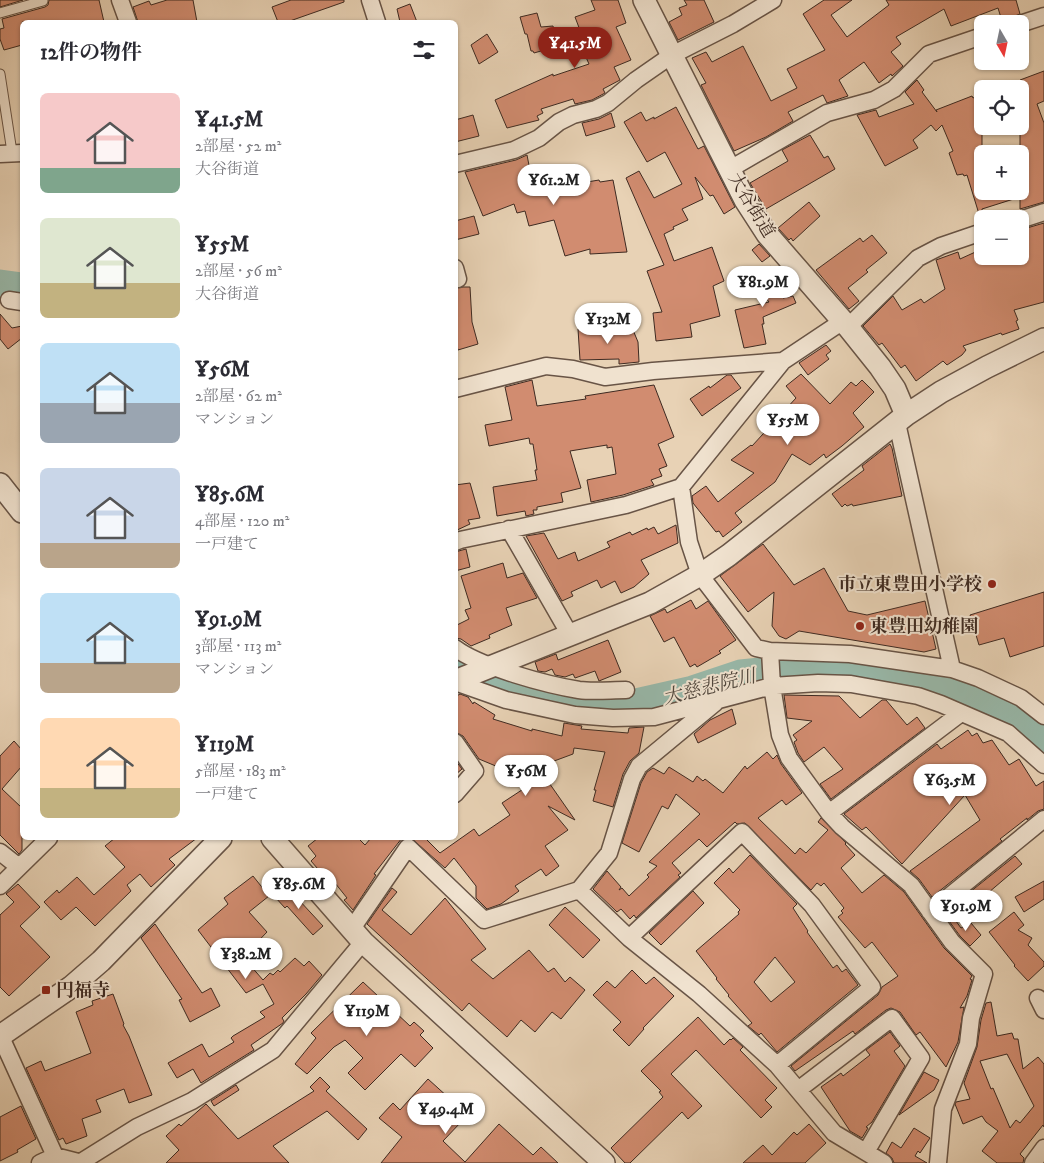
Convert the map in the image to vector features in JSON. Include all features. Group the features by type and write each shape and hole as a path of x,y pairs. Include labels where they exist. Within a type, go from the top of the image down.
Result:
{"street":[{"path":"120,0 127,20"},
{"path":"370,0 376,20"},
{"name":"大谷街道","path":"644,0 745,200 767,234 846,324 895,389 902,419"},
{"path":"458,163 514,150 539,138 559,122 573,115 596,109 608,103 636,80 672,55 734,24 773,0"},
{"path":"1029,21 1044,16"},
{"path":"730,169 827,114 874,100 894,89 929,54 974,39"},
{"path":"1029,217 1044,212"},
{"path":"458,541 626,505 681,487 783,361 846,324 918,258 941,246 974,235"},
{"path":"458,680 650,603 700,575 729,555 902,419 941,392 1044,339"},
{"path":"458,388 546,366 573,369 605,377 653,371 783,361"},
{"path":"902,419 952,669"},
{"path":"0,484 20,509"},
{"path":"681,487 689,542 700,575 756,648 770,651 850,654 952,669 978,678 1021,698 1044,716"},
{"path":"508,530 570,635"},
{"path":"458,650 492,667 544,682 580,690 626,690"},
{"path":"770,651 772,686 780,735 789,758 829,813 842,827 911,885 952,942 984,974 972,1018 968,1044 942,1109 938,1163"},
{"path":"458,682 506,700 575,715 613,718 654,717 772,686 818,683 851,684 918,696 961,713 1008,733 1044,765"},
{"path":"219,840 101,961 71,986 2,1032 47,1160 81,1162 137,1127 192,1101 273,1050 357,936 412,842 484,920 579,890 609,853 632,779 639,766 719,700"},
{"path":"829,813 961,713"},
{"path":"458,746 475,771 458,791"},
{"path":"930,912 1044,819"},
{"path":"629,938 742,832 812,905 872,987 777,1065"},
{"path":"0,886 47,840"},
{"path":"274,840 357,936 604,1163"},
{"path":"0,852 19,867"},
{"path":"579,890 629,938 699,994 777,1065 834,1133 884,1163"},
{"path":"798,1090 892,1018 921,1058 866,1152"},
{"path":"1033,1163 1044,1148"}],"lane":[{"path":"0,13 43,1"},
{"path":"0,74 11,153"}],"building":[{"path":"0,0 23,0 0,7"},
{"path":"49,0 99,0 104,20 20,20 20,46 4,50 0,39 0,29 4,28 2,19 48,5"},
{"path":"167,0 193,0 197,20 137,20 133,7 149,1 151,5"},
{"path":"291,0 344,0 344,2 293,20 277,20 272,7"},
{"path":"591,0 618,0 626,23 616,27 631,60 614,67 620,80 603,89 605,93 592,100 575,104 573,99 541,109 543,113 537,116 539,120 507,128 495,100 553,74 553,76 589,64 585,55 589,54 575,17 595,10"},
{"path":"684,0 704,0 714,22 678,40 669,22 682,15 679,8 687,5"},
{"path":"824,0 852,0 831,15 847,37 889,5 886,0 1016,0 1020,14 1000,15 998,8 980,15 974,15 974,17 951,26 944,9 896,37 901,44 891,52 903,66 892,76 891,74 879,83 864,62 839,80 848,96 827,103 823,95 788,112 793,121 766,137 734,151 701,85 706,83 692,58 706,52 712,62 743,46 771,101 797,88 787,69 825,50 803,14"},
{"path":"410,4 416,20 400,20 397,9"},
{"path":"537,13 541,27 553,26 558,46 534,53 531,51 520,17"},
{"path":"487,34 498,52 479,64 471,45"},
{"path":"1044,71 1044,101 1037,104 1044,123 1044,202 1020,209 1020,200 1029,200 1029,145 1020,145 1020,135 1029,135 1029,80 1020,80"},
{"path":"917,80 924,90 922,92 937,112 936,110 972,96 974,98 974,135 982,135 982,145 974,145 974,198 967,175 957,175 949,153 953,151 942,125 936,131 931,125 913,140 918,148 885,166 857,115 876,110 879,117 914,104 905,92"},
{"path":"676,107 698,149 704,146 735,207 724,214 713,195 710,196 695,177 703,199 682,209 688,220 673,227 674,229 664,234 674,261 712,247 724,281 713,286 720,316 690,324 692,337 656,341 653,313 662,312 647,271 664,265 626,178 639,171 654,198 682,184 665,152 647,162 624,122 641,112 646,121 654,117 654,119"},
{"path":"611,113 615,127 586,136 582,123 599,119"},
{"path":"473,115 479,136 458,141 458,119"},
{"path":"810,135 824,158 828,156 835,169 766,209 750,183 788,161 782,150"},
{"path":"527,155 533,186 539,185 540,190 599,180 600,182 613,180 627,252 590,254 590,249 565,256 554,220 529,226 525,211 517,213 514,204 483,216 465,172 516,160"},
{"path":"975,200 1010,200 982,210 978,210"},
{"path":"809,202 820,216 793,241 791,238 789,240 778,228"},
{"path":"474,216 479,234 458,239 458,220"},
{"path":"1044,223 1044,302 1014,310 1019,329 963,346 966,350 962,355 947,365 943,361 916,381 905,365 901,368 882,343 879,345 863,326 893,296 902,310 921,299 924,303 945,289 936,260 958,252 960,259 974,253 974,265 1029,265 1029,227"},
{"path":"872,235 887,253 848,288 859,301 849,309 816,270 860,238 863,242"},
{"path":"759,244 770,256 762,262 752,250"},
{"path":"771,266 792,292 783,298 793,296 796,303 763,317 764,324 762,324 766,344 744,348 735,310 769,302 753,281"},
{"path":"470,287 472,322 478,344 458,350 458,288"},
{"path":"0,314 12,328 20,326 20,340 8,349 0,339"},
{"path":"613,328 614,332 633,330 638,342 639,362 619,364 619,359 580,360 578,329"},
{"path":"826,345 831,351 826,355 829,359 808,375 799,363"},
{"path":"801,374 830,404 851,382 856,386 862,380 874,392 853,413 864,427 826,458 824,454 810,465 792,454 775,482 735,513 742,522 723,537 719,531 716,532 693,503 692,496 706,486 718,502 754,473 731,460 752,446 796,398 786,386"},
{"path":"727,375 731,375 741,388 702,416 690,399 709,386 710,388"},
{"path":"532,380 537,406 586,399 585,396 654,385 674,437 658,444 667,466 659,469 662,476 651,480 654,485 623,495 591,502 587,480 616,474 612,447 607,448 607,445 570,451 581,488 561,493 563,502 537,507 537,510 533,510 534,514 526,516 525,511 497,516 493,487 537,480 535,470 537,470 533,444 530,444 529,438 489,446 485,425 512,420 505,387"},
{"path":"890,444 902,496 853,506 852,504 847,506 845,504 842,507 832,494 864,470 862,466"},
{"path":"470,483 480,518 468,520 470,524 458,530 458,485"},
{"path":"676,525 678,543 641,560 649,574 634,587 621,593 615,581 601,588 597,580 571,592 573,596 562,601 526,536 544,533 558,559 575,552 578,561 610,547 607,542 630,532 632,535 654,527 658,534"},
{"path":"763,544 794,585 824,568 848,611 867,615 925,601 936,649 924,652 799,631 786,639 779,636 772,626 774,592 748,612 720,576"},
{"path":"466,549 470,567 458,570 458,551"},
{"path":"503,563 507,578 523,573 537,598 506,608 512,625 489,635 490,638 471,646 458,638 458,624 469,619 465,610 471,608 461,576"},
{"path":"1044,592 1044,646 1010,657 1004,638 979,645 970,615"},
{"path":"691,600 696,609 708,601 736,640 719,651 721,653 697,667 695,664 690,667 674,637 664,642 650,616 665,609 667,613"},
{"path":"608,640 621,672 599,681 595,671 575,678 573,674 565,677 555,675 552,669 545,672 538,671 535,662 556,654 558,660"},
{"path":"460,694 468,697 473,704 474,702 495,715 493,719 532,731 532,729 562,736 564,723 582,726 581,729 628,733 629,728 644,727 639,753 630,761 623,774 613,807 593,801 596,790 594,790 605,752 574,748 573,754 538,767 575,820 548,806 568,830 545,846 559,866 546,876 541,869 515,886 519,891 501,904 487,909 476,898 476,886 454,858 445,868 413,840 427,840 440,853 474,829 479,836 510,815 502,803 534,782 479,759 463,736 458,734 458,695"},
{"path":"784,695 839,696 860,718 882,700 886,700 907,725 917,717 925,728 831,799 820,784 843,769 824,747 804,762 798,753 794,742 797,740 793,735 812,721 787,718"},
{"path":"732,709 736,724 698,743 694,734 710,720"},
{"path":"968,730 972,736 977,733 983,743 992,740 1009,765 1019,759 1036,786 1044,781 1044,809 1038,811 1027,820 1027,818 1000,839 1002,841 932,897 919,879 910,871 980,820 965,795 902,864 866,827 862,830 844,814 937,744 941,749"},
{"path":"14,741 20,748 20,768 2,789 20,806 20,840 22,840 22,850 19,854 0,835 0,756"},
{"path":"767,752 773,759 777,755 781,764 802,793 786,805 782,800 758,818 795,854 800,848 806,853 828,830 818,822 821,818 855,855 841,868 862,893 884,875 904,892 944,948 972,976 967,996 960,1008 964,1007 958,1042 946,1067 920,1032 916,1035 900,1012 891,1008 855,1034 853,1031 795,1071 791,1066 878,995 882,987 898,976 872,942 865,948 838,917 843,913 841,911 844,908 824,883 821,886 817,883 811,890 745,823 737,824 735,822 707,847 699,839 672,863 681,873 678,875 680,877 636,918 634,915 630,919 621,909 617,912 593,889 607,871 621,887 619,890 622,888 629,896 649,877 647,875 657,866 649,862 700,814 676,794 668,809 662,806 639,852 622,843 641,783 647,772 653,768 664,774 669,767 693,782 697,776 703,781 705,779 723,793 745,766 747,769"},
{"path":"458,764 462,769 458,772"},
{"path":"112,840 194,840 169,859 175,865 151,887 140,874 127,885 131,891 95,926 76,907 61,920 44,902 57,890 59,893 77,877 94,895 125,867 105,846"},
{"path":"316,840 360,840 365,845 369,840 400,840 374,874 376,875 353,910 344,900 347,898 327,873 324,876 311,861 316,856 308,846"},
{"path":"750,855 797,904 793,908 807,932 833,968 837,965 842,972 846,969 858,985 777,1052 761,1033 759,1035 748,1026 752,1023 728,996 696,951 739,914 740,910 714,883 729,868 733,873","holes":["775,957 795,982 771,1002 754,982"]},
{"path":"1015,856 1022,864 968,910 960,900"},
{"path":"253,876 269,896 249,912 267,932 243,957 263,980 270,973 273,975 278,970 280,972 295,958 304,966 309,961 322,975 282,1018 283,1023 251,1045 254,1050 201,1083 193,1069 177,1078 168,1063 202,1044 209,1057 234,1042 231,1038 233,1036 265,1017 260,1012 274,1004 263,984 246,993 198,930 228,904 224,898"},
{"path":"1044,881 1044,899 1024,912 1015,897"},
{"path":"18,884 40,907 20,926 50,957 9,996 0,987 0,915 14,902 6,894"},
{"path":"286,886 323,926 313,935 287,906 285,908 275,897"},
{"path":"392,888 397,892 382,910 411,935 445,898 486,949 471,960 493,979 529,950 548,972 554,968 565,982 570,977 585,990 561,1019 552,1012 535,1032 521,1020 507,1037 469,1003 462,1011 367,924"},
{"path":"693,891 704,903 661,945 649,933"},
{"path":"565,907 600,940 583,958 549,925"},
{"path":"1014,912 1024,925 1018,930 1032,938 1028,945 1044,962 1044,966 1028,981 1014,966 989,932"},
{"path":"953,917 961,928 971,923 981,935 970,946 949,921"},
{"path":"155,924 202,993 211,988 220,1006 190,1022 179,1000 182,999 141,938"},
{"path":"632,970 646,984 654,977 674,996 643,1028 629,1046 613,1030 621,1022 593,995 607,981 615,988"},
{"path":"363,982 410,1026 414,1022 424,1031 420,1035 433,1048 415,1067 401,1054 365,1090 348,1073 363,1058 345,1040 334,1047 307,1074 295,1064 316,1038 311,1033"},
{"path":"113,994 123,1025 152,1095 129,1103 124,1089 96,1100 101,1112 82,1119 87,1136 66,1144 63,1138 59,1140 26,1068 41,1061 45,1071 91,1053 76,1012 93,1005 92,1001"},
{"path":"991,1002 997,1036 1012,1033 1014,1039 1018,1039 1023,1069 1038,1057 1044,1064 1044,1127 1043,1125 1020,1154 1024,1158 1023,1163 997,1163 982,1151 998,1131 986,1122 982,1116 963,1124 955,1104 956,1102 970,1099 964,1083 977,1047 986,1003","holes":["1007,1054 1034,1106 1020,1123 1016,1120 1010,1128 980,1061"]},
{"path":"698,1017 724,1045 733,1038 743,1047 740,1050 777,1088 765,1100 772,1107 761,1118 696,1050 671,1074 702,1106 688,1119 682,1112 630,1163 625,1163 611,1148 663,1097 659,1092 661,1091 641,1071"},
{"path":"890,1032 900,1046 894,1051 905,1066 872,1122 866,1127 868,1128 862,1138 850,1131 821,1087 841,1073 843,1076 870,1055 866,1050"},
{"path":"924,1072 939,1080 934,1090 899,1115"},
{"path":"320,1077 330,1087 326,1091 367,1129 358,1140 327,1111 273,1146 289,1163 166,1163 179,1150 166,1136 179,1124 181,1126 206,1104 238,1139 314,1091 310,1087"},
{"path":"428,1079 449,1098 443,1103 462,1121 443,1141 465,1162 499,1124 533,1155 541,1147 558,1163 381,1163 402,1137 379,1118 393,1103 400,1110"},
{"path":"236,1085 239,1090 214,1106 211,1101"},
{"path":"21,1106 36,1139 17,1150 18,1152 0,1161 0,1117"},
{"path":"809,1124 826,1143 805,1163 743,1163 763,1145 772,1155 794,1132 797,1135"},
{"path":"914,1128 930,1138 920,1153 918,1151 915,1156 927,1163 894,1163 892,1158 886,1153 892,1142 901,1148"}],"waterway":[{"name":"大慈悲院川","path":"0,285 20,288"},
{"name":"大慈悲院川","path":"458,666 475,678 513,692 574,704 631,705 693,691 741,675 800,669 883,672 923,676 963,687 1036,730 1044,738"}],"place":[{"name":"市立東豊田小学校","path":"992,584"},
{"name":"東豊田幼稚園","path":"860,626"},
{"name":"円福寺","path":"46,990"}]}
